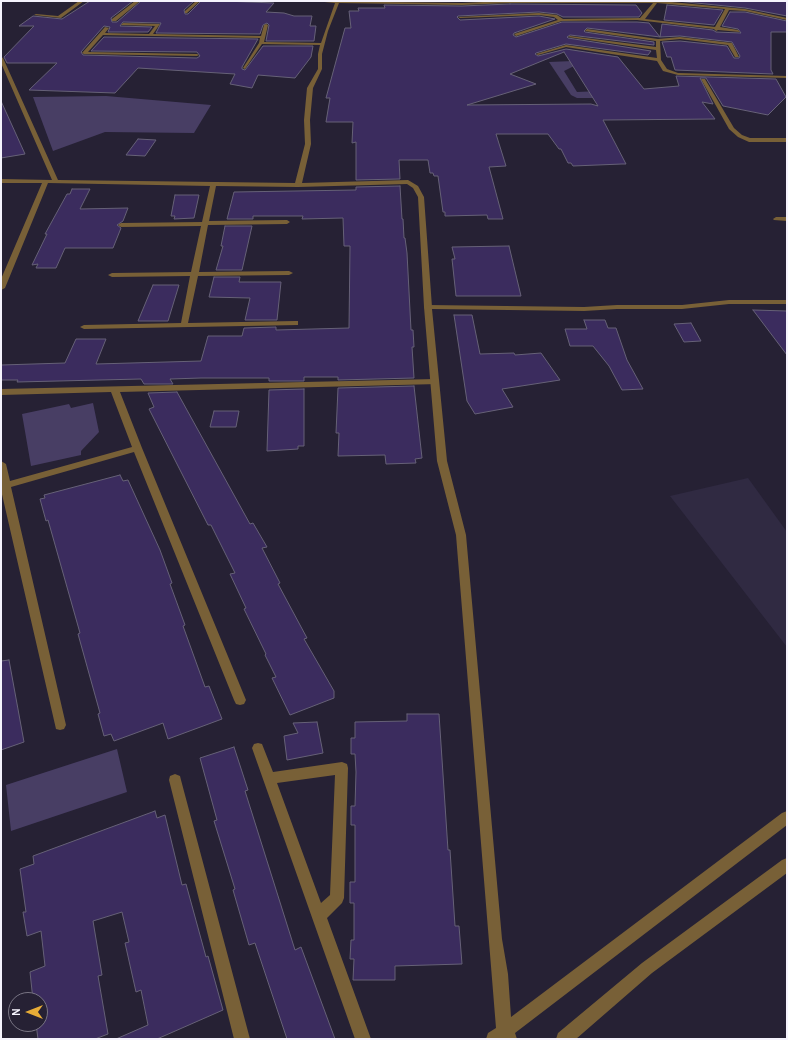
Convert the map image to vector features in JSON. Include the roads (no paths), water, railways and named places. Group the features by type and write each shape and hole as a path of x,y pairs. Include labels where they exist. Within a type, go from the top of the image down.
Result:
{"street":[{"path":"36,15 58,17 82,1"},
{"path":"114,20 138,1"},
{"path":"186,12 198,1"},
{"path":"316,1 462,4 532,1 657,1 745,10 787,19"},
{"path":"516,35 562,20 643,18 657,1"},
{"path":"298,185 308,144 307,120 310,88 320,69 320,54 326,31 338,2"},
{"path":"716,30 727,10"},
{"path":"460,17 539,14 555,16 562,20"},
{"path":"636,19 716,30 738,31"},
{"path":"123,24 158,25 150,35"},
{"path":"245,68 261,43 266,25"},
{"path":"107,28 84,54 197,55"},
{"path":"587,30 658,40 680,38 730,44 738,56"},
{"path":"102,34 263,37"},
{"path":"570,37 658,49"},
{"path":"658,40 660,60 665,70 678,74 787,77"},
{"path":"261,43 323,44"},
{"path":"538,54 566,46 660,60"},
{"path":"1,60 56,182"},
{"path":"703,80 732,130 740,136 749,140 787,140"},
{"path":"1,181 298,185 408,182 416,187 421,197 428,307 442,461 461,535 490,885 500,974 502,1036"},
{"path":"1,288 46,182"},
{"path":"184,325 213,184"},
{"path":"776,219 787,218"},
{"path":"121,225 287,222"},
{"path":"2,265 11,265"},
{"path":"112,275 288,273"},
{"path":"428,307 584,309 617,307 682,307 729,302 787,302"},
{"path":"84,327 295,323"},
{"path":"1,392 435,382"},
{"path":"115,390 137,448 240,700"},
{"path":"4,486 137,448"},
{"path":"1,464 4,486 60,725"},
{"path":"258,748 363,1039"},
{"path":"269,778 342,768 337,898 319,915"},
{"path":"175,780 242,1039"},
{"path":"502,1036 787,817"},
{"path":"564,1039 647,968 787,864"}]}
